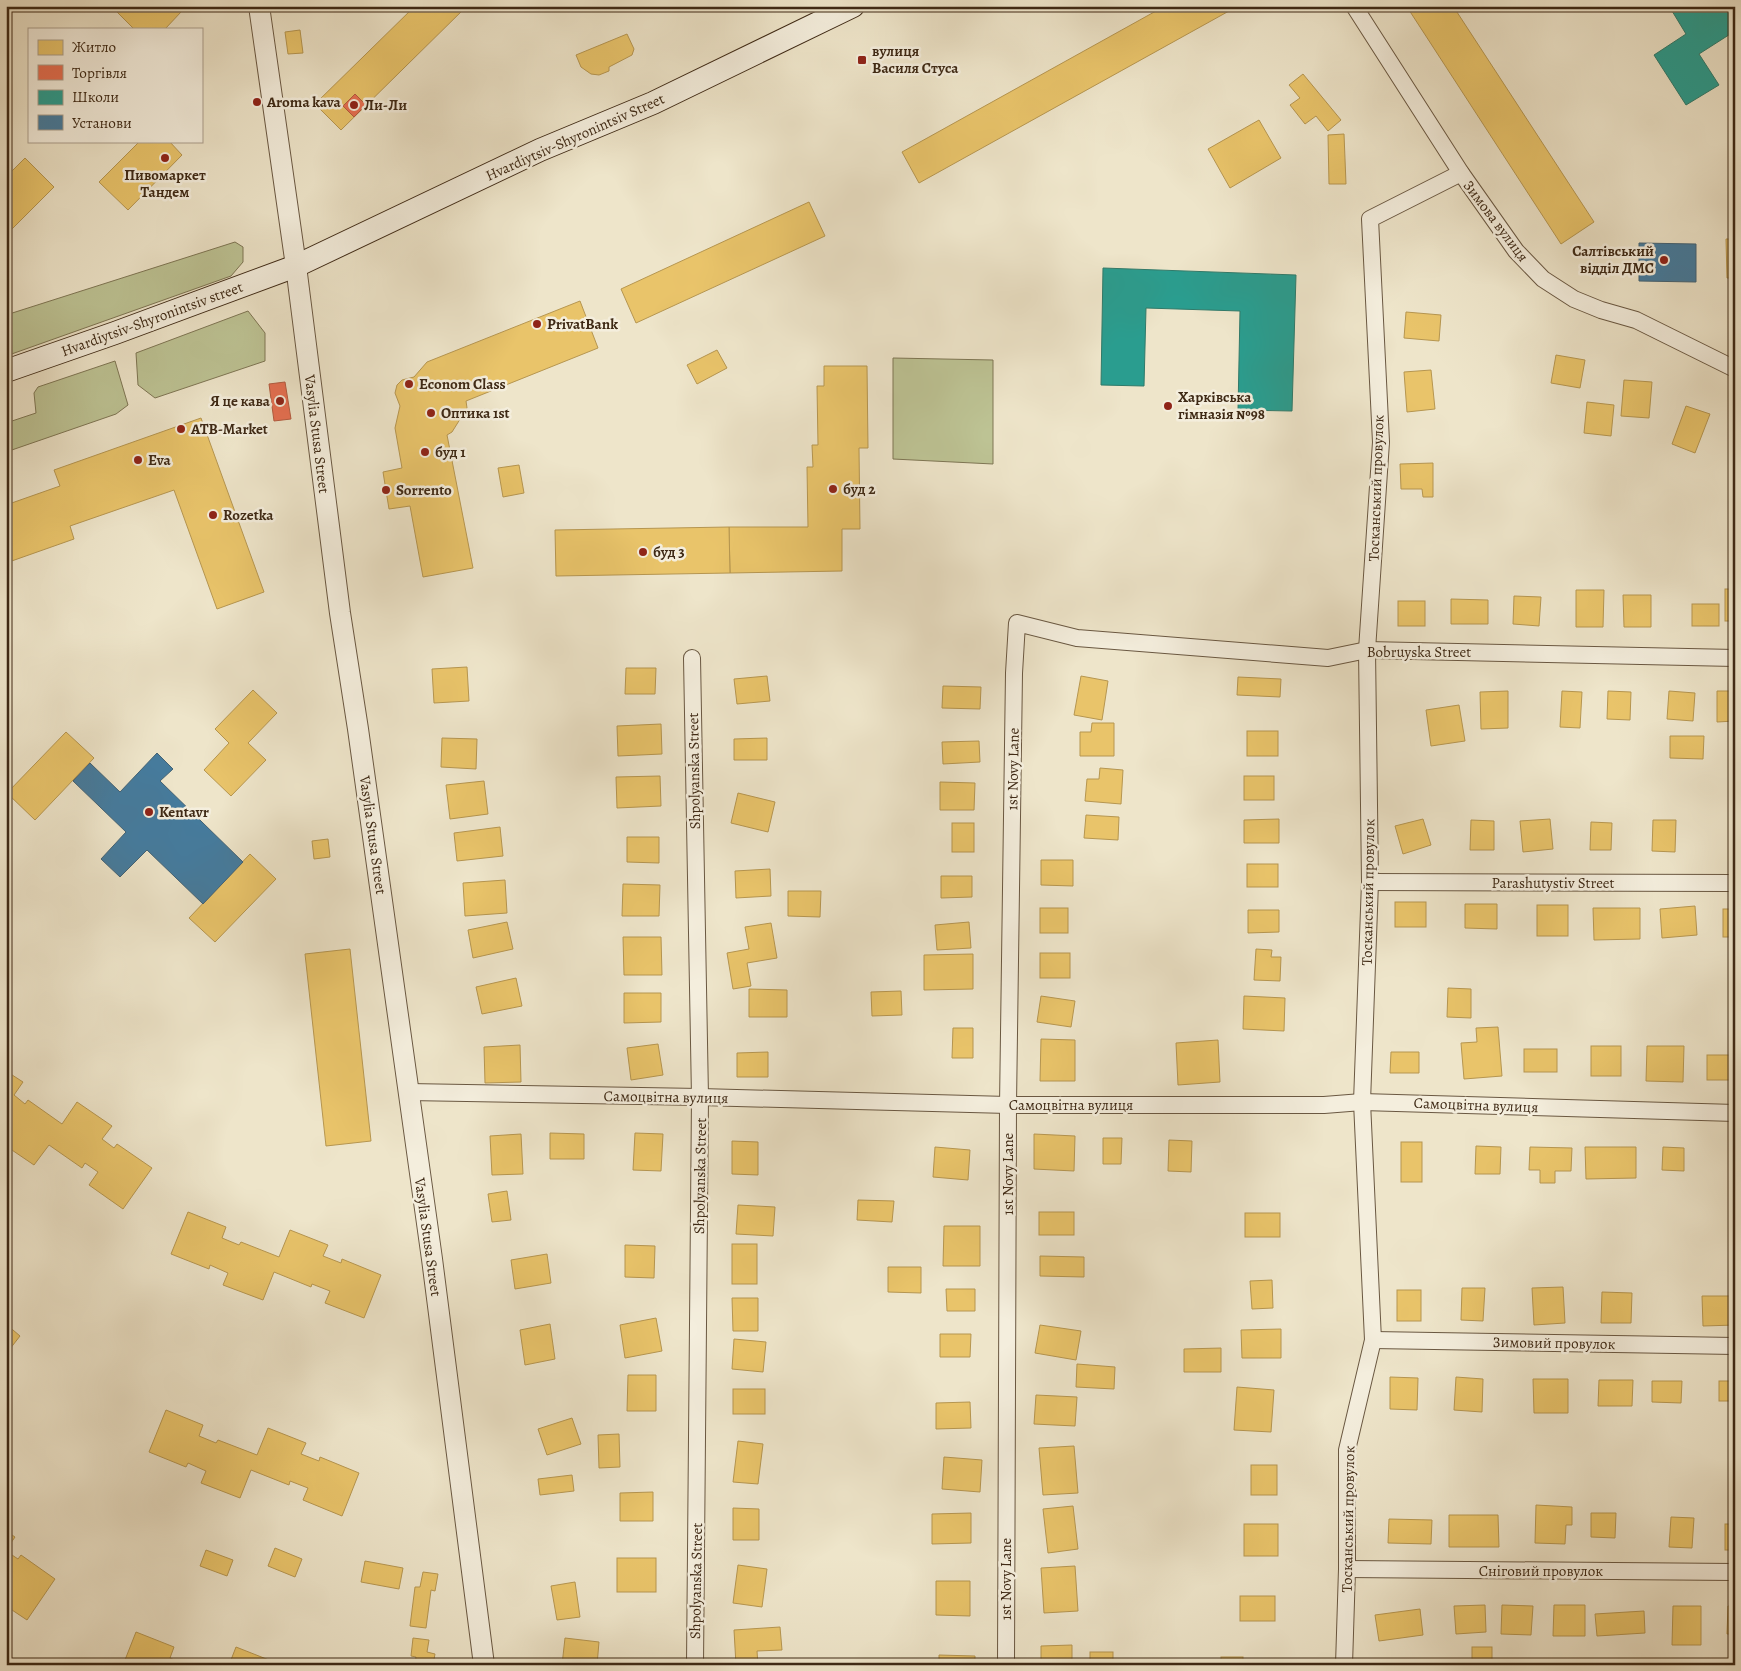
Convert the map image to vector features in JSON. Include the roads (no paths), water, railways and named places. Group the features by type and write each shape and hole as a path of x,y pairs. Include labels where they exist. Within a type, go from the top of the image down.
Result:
{"main road":[{"name":"Hvardiytsiv-Shyronintsiv Street","path":"296,266 540,150 662,99 853,6"},
{"name":"Hvardiytsiv-Shyronintsiv street","path":"6,371 296,266"}],"street":[{"name":"Vasylia Stusa Street","path":"259,6 296,266 339,604 438,1302 484,1665"},
{"name":"Зимова вулиця","path":"1354,6 1461,172 1516,251 1542,279 1574,299 1601,310 1636,320 1735,369"},
{"name":"Тосканський провулок","path":"1344,1665 1347,1569 1347,1450 1373,1340 1362,1102 1370,882 1368,650 1381,442 1370,219 1461,172"},
{"name":"Bobruyska Street","path":"1017,623 1077,638 1328,658 1368,650 1735,658"},
{"name":"1st Novy Lane","path":"1006,1665 1008,1105 1014,683 1017,623"},
{"name":"Shpolyanska Street","path":"692,658 700,1097 695,1665"},
{"name":"Parashutystiv Street","path":"1370,882 1735,883"},
{"name":"Самоцвітна вулиця","path":"408,1092 1008,1105 1324,1105 1362,1102 1735,1113"},
{"name":"Зимовий провулок","path":"1373,1340 1735,1346"},
{"name":"Сніговий провулок","path":"1347,1569 1735,1572"}],"place":[{"name":"вулиця Василя Стуса","path":"862,60"},
{"name":"Aroma kava","path":"257,102"},
{"name":"Ли-Ли","path":"354,105"},
{"name":"Пивомаркет Тандем","path":"165,158"},
{"name":"Салтівський відділ ДМС","path":"1664,260"},
{"name":"PrivatBank","path":"537,324"},
{"name":"Econom Class","path":"409,384"},
{"name":"Я це кава","path":"280,401"},
{"name":"Харківська гімназія №98","path":"1168,406"},
{"name":"Оптика 1st","path":"431,413"},
{"name":"ATB-Market","path":"181,429"},
{"name":"буд 1","path":"425,452"},
{"name":"Eva","path":"138,460"},
{"name":"буд 2","path":"833,489"},
{"name":"Sorrento","path":"386,490"},
{"name":"Rozetka","path":"213,515"},
{"name":"буд 3","path":"643,552"},
{"name":"Kentavr","path":"149,812"}]}
